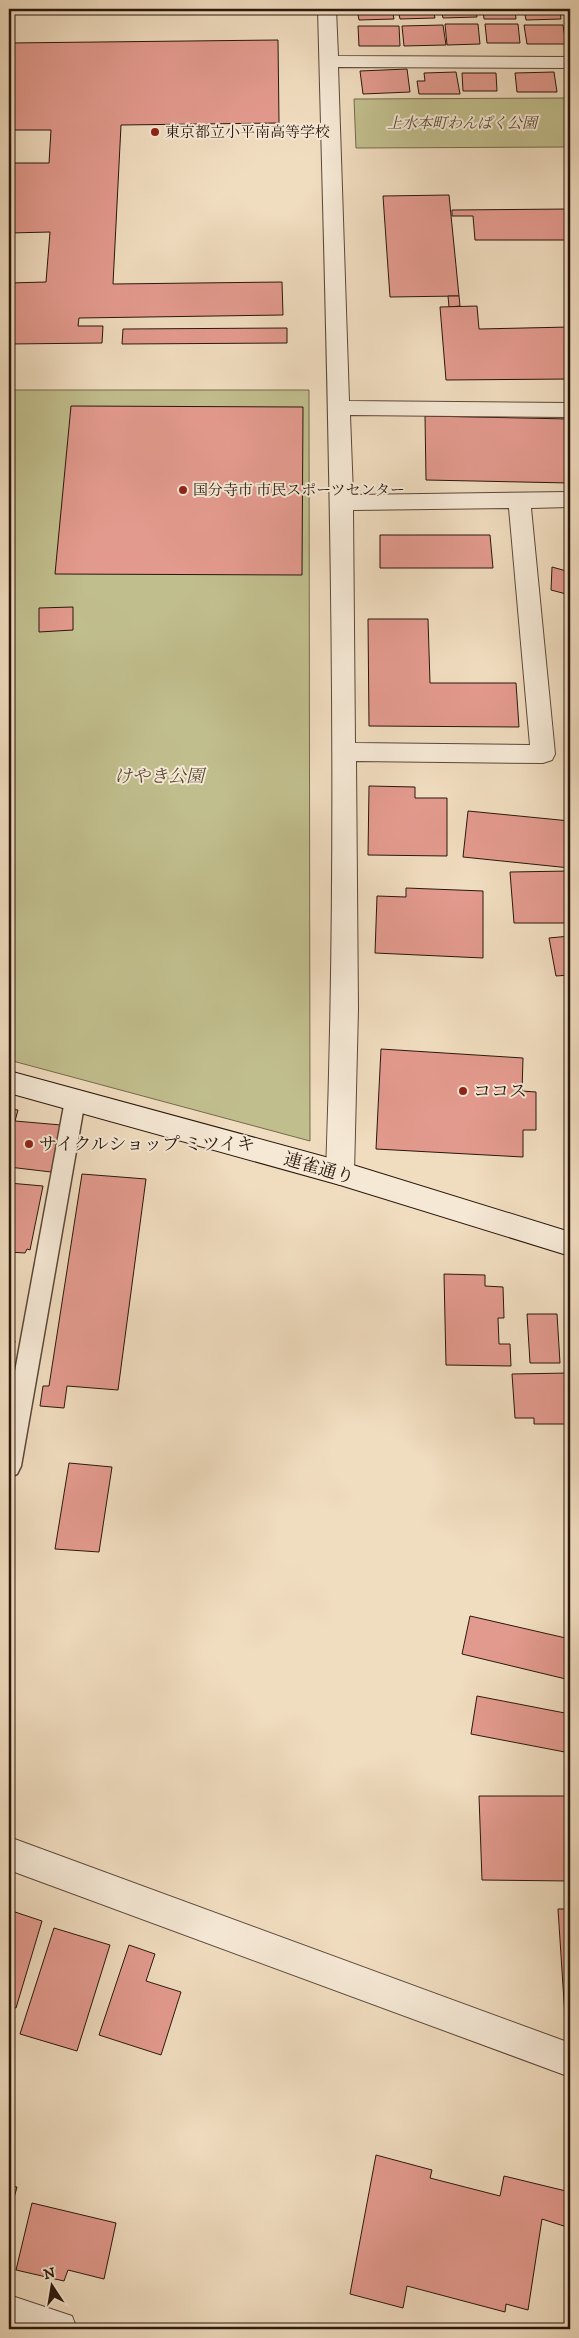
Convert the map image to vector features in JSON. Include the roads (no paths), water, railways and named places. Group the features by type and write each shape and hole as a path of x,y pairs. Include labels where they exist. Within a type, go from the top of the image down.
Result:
{"street":[{"path":"327,9 342,503 345,1010 340,1173"},
{"path":"330,62 570,62"},
{"path":"340,408 570,410"},
{"path":"344,752 543,754 519,500"},
{"path":"342,503 570,500"},
{"name":"連雀通り","path":"9,1082 340,1173 570,1244"},
{"path":"9,1854 570,2060"},
{"path":"9,2313 59,2329"}],"lane":[{"path":"9,1466 74,1100"}],"place":[{"name":"東京都立小平南高等学校","path":"155,132"},
{"name":"国分寺市 市民スポーツセンター","path":"183,490"},
{"name":"ココス","path":"463,1091"},
{"name":"サイクルショップ ミツイキ","path":"29,1144"}],"park label":[{"name":"上水本町わんぱく公園","path":"462,123"},
{"name":"けやき公園","path":"159,776"}]}
